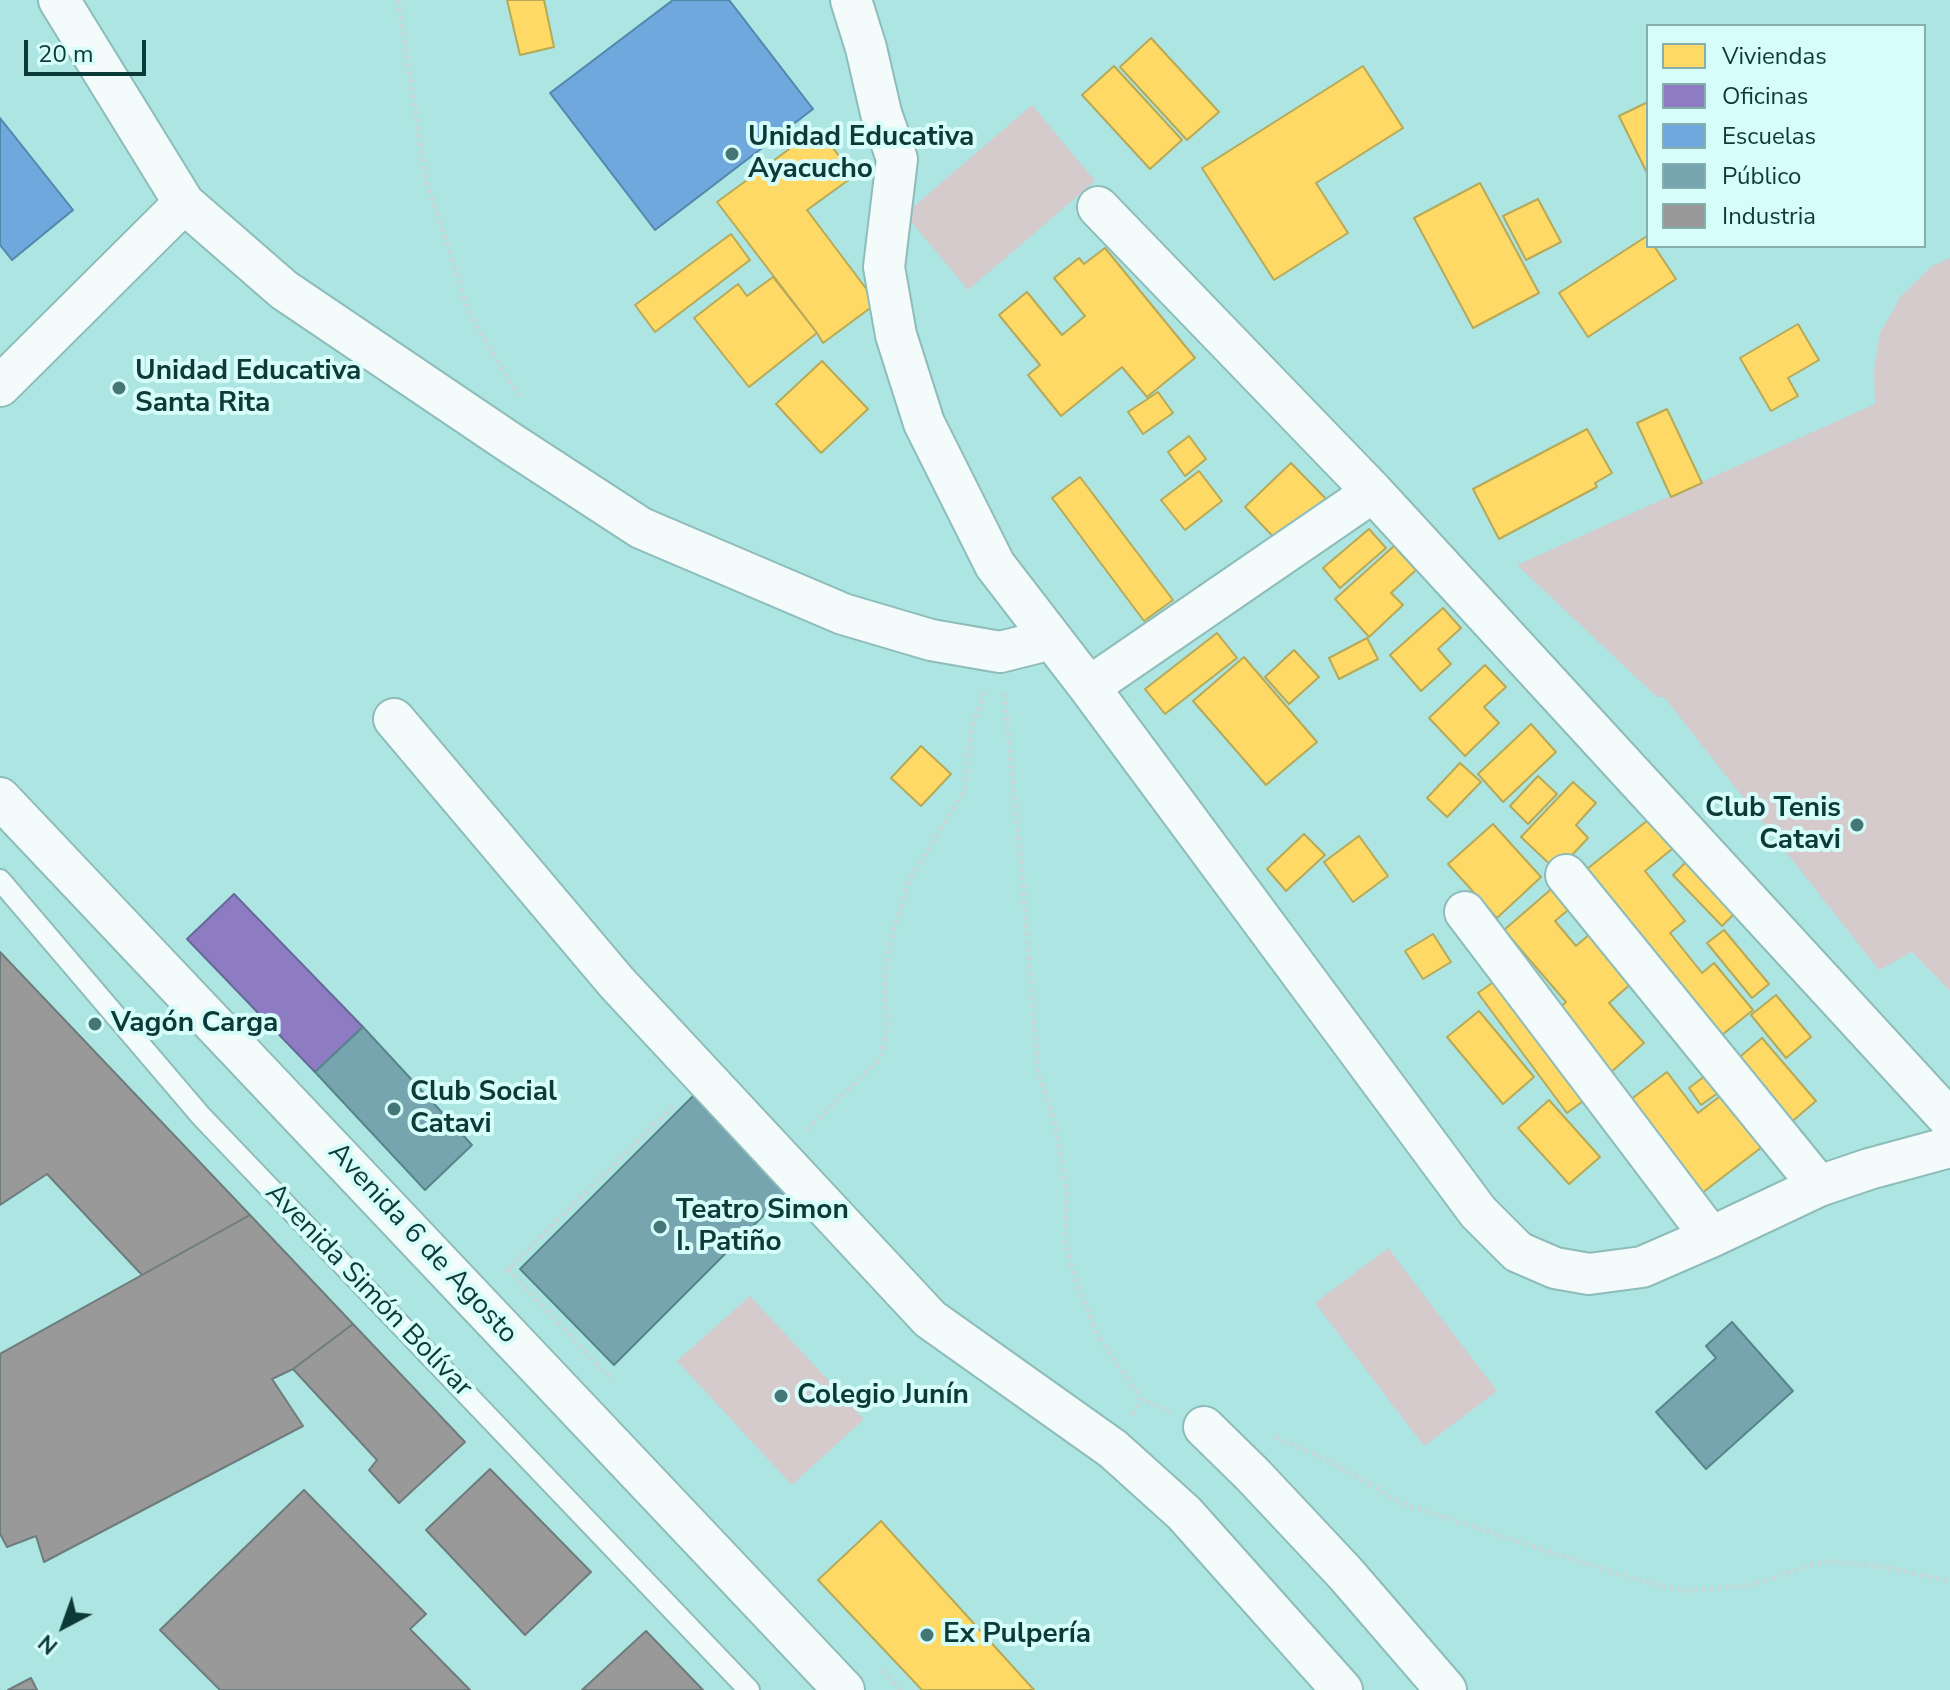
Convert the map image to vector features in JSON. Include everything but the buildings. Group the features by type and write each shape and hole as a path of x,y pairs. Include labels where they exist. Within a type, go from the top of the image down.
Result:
{"street":[{"path":"59,0 184,203 284,290 641,528 843,614 931,640 1000,652 1052,639"},
{"path":"825,0 866,48"},
{"path":"851,0 881,113 897,159 884,267 896,335 924,423 995,565 1478,1212 1518,1252 1555,1268 1589,1274 1642,1267 1819,1186 1950,1147"},
{"path":"0,386 184,203"},
{"path":"1098,207 1373,492 1950,1120"},
{"path":"1089,687 1373,492"},
{"path":"394,719 617,983 930,1319 1113,1449 1184,1513 1342,1690"},
{"name":"Avenida 6 de Agosto","path":"0,798 844,1690"},
{"path":"1566,875 1819,1186"},
{"path":"1465,912 1711,1237"},
{"path":"1213,1436 1345,1573 1446,1690"}],"lane":[{"name":"Avenida Simón Bolívar","path":"0,880 201,1116 749,1690"}],"path":[{"path":"398,0 426,180 471,318 526,407"},
{"path":"780,1156 880,1059 888,1024 884,993 889,946 909,880 965,790 971,729 1000,652"},
{"path":"1000,652 1038,1071 1055,1124 1067,1192 1065,1243 1078,1287 1098,1336 1141,1399"},
{"path":"534,1244 704,1076"},
{"path":"508,1269 523,1285"},
{"path":"1213,1436 1272,1435 1329,1461 1401,1503 1620,1575 1684,1591 1752,1585 1823,1561 1883,1567 1950,1581"}],"shaded area":[{"path":"1032,105 1095,181 968,290 905,214"},
{"name":"Club Tenis Catavi","path":"1950,258 1950,991 1912,952 1879,970 1664,697 1657,697 1517,565 1875,404 1874,370 1880,333 1901,296 1932,266"},
{"path":"1388,1248 1497,1391 1424,1446 1315,1303"},
{"path":"750,1296 864,1419 792,1485 677,1361"}],"place":[{"name":"Unidad Educativa Ayacucho","path":"732,154"},
{"name":"Unidad Educativa Santa Rita","path":"119,388"},
{"name":"Club Tenis Catavi","path":"1857,825"},
{"name":"Vagón Carga","path":"95,1024"},
{"name":"Club Social Catavi","path":"394,1109"},
{"name":"Teatro Simon I. Patiño","path":"660,1227"},
{"name":"Colegio Junín","path":"781,1396"},
{"name":"Ex Pulpería","path":"927,1635"}]}
